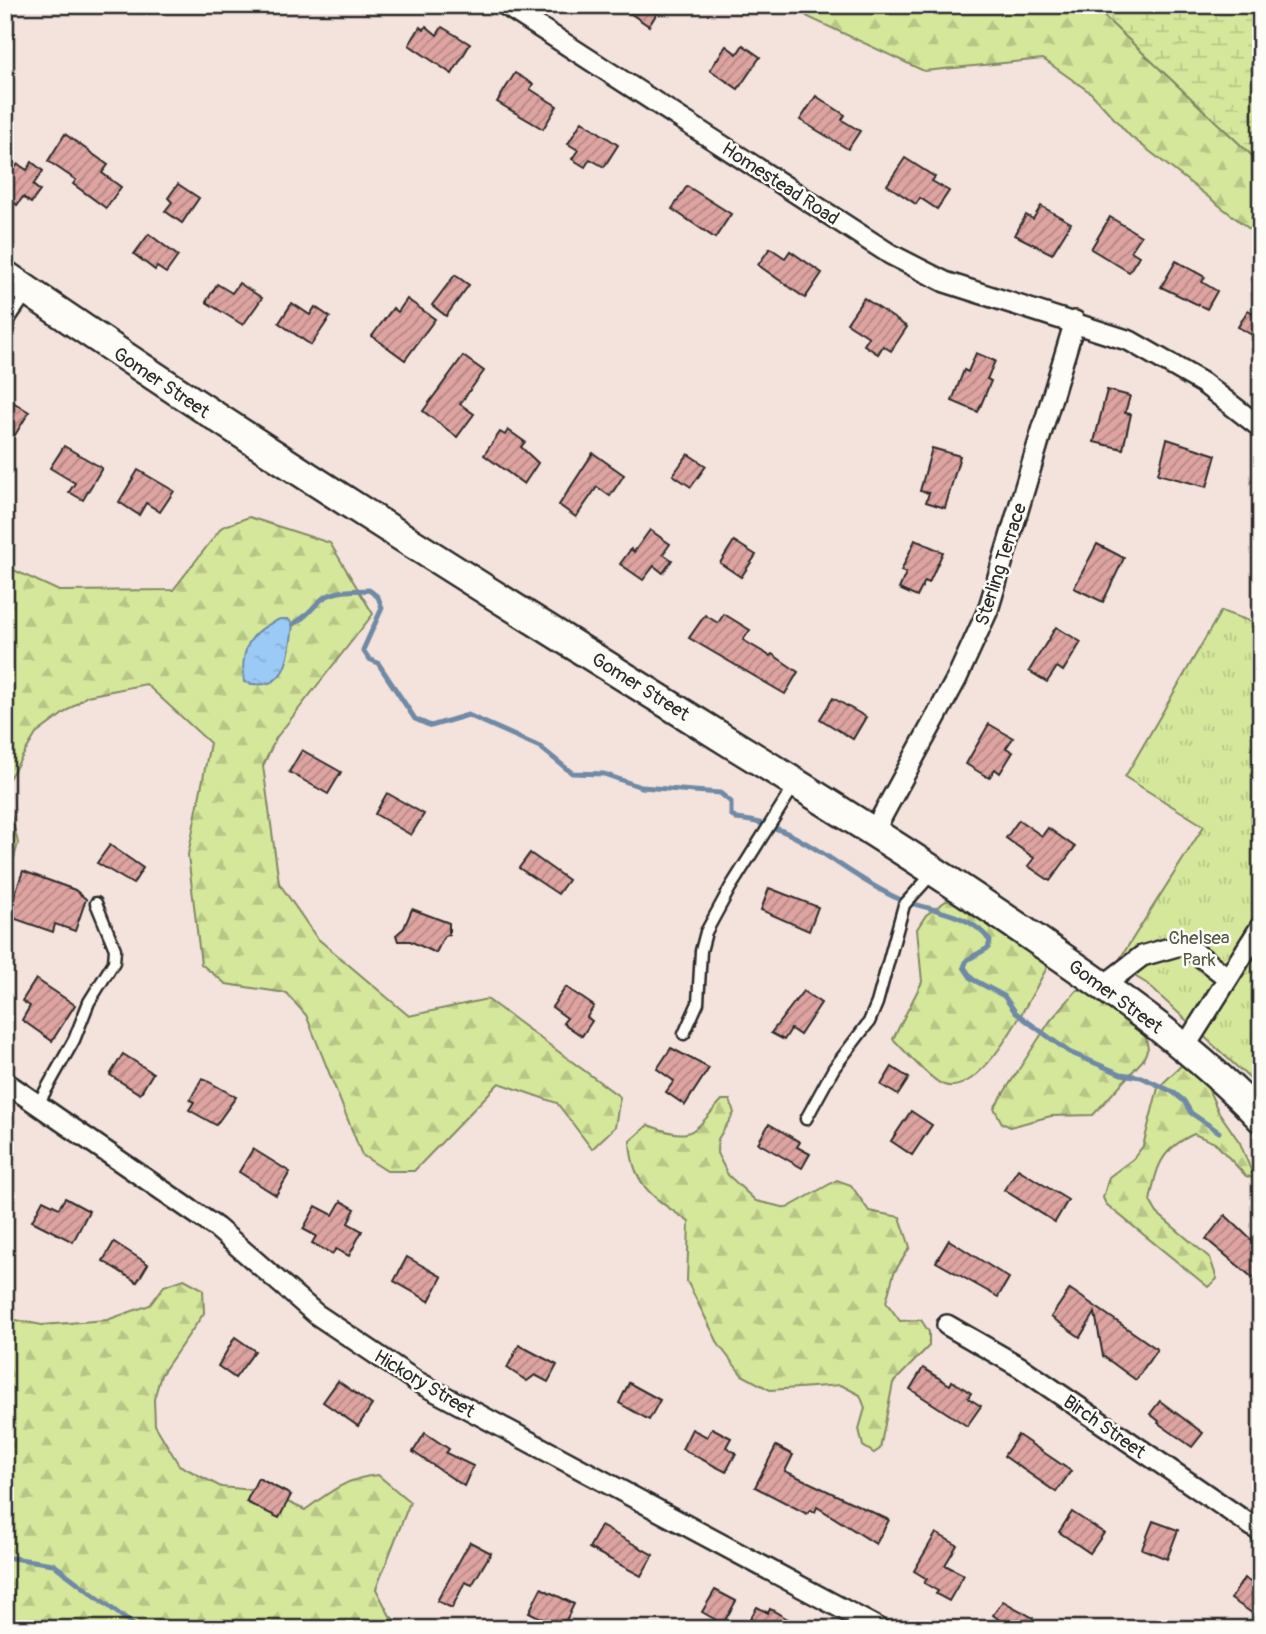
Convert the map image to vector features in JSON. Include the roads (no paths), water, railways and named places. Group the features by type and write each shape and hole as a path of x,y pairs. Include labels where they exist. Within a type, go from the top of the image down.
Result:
{"street":[{"name":"Homestead Road","path":"505,5 890,254 945,282 1075,321 1130,341 1203,383 1261,428"},
{"name":"Gomer Street","path":"5,275 152,376 412,545 936,870 1103,986 1185,1047 1224,1079 1261,1118"},
{"name":"Sterling Terrace","path":"874,831 956,680 988,610 1075,321"},
{"path":"1185,1047 1261,926"},
{"path":"1103,986 1142,956 1184,944 1228,978"},
{"name":"Hickory Street","path":"5,1082 216,1227 316,1314 416,1381 880,1629"},
{"name":"Birch Street","path":"947,1325 1030,1374 1261,1532"}],"lane":[{"path":"5,326 29,291"},
{"path":"684,1034 698,1003 701,951 706,932 730,888 796,783"},
{"path":"806,1119 834,1068 869,1022 877,1003 904,905 936,870"},
{"path":"38,1104 74,1040 89,1002 114,962 116,949 96,903"}],"water":[{"path":"280,619 288,619 293,624 284,670 270,683 259,685 244,682 245,651 249,643 261,630"}],"waterway":[{"path":"293,624 330,595 369,590 378,597 382,608 363,650 369,659 378,663 415,719 431,726 468,715 540,747 572,773 604,774 641,787 720,793 731,802 731,814 736,819 780,830 878,889 972,924 990,941 988,948 967,960 964,967 972,979 1004,996 1016,1013 1069,1052 1121,1074 1141,1077 1173,1092 1184,1101 1191,1113 1219,1132"},
{"path":"5,1557 53,1564 139,1629"}],"park label":[{"name":"Chelsea Park","path":"1199,948"}]}
